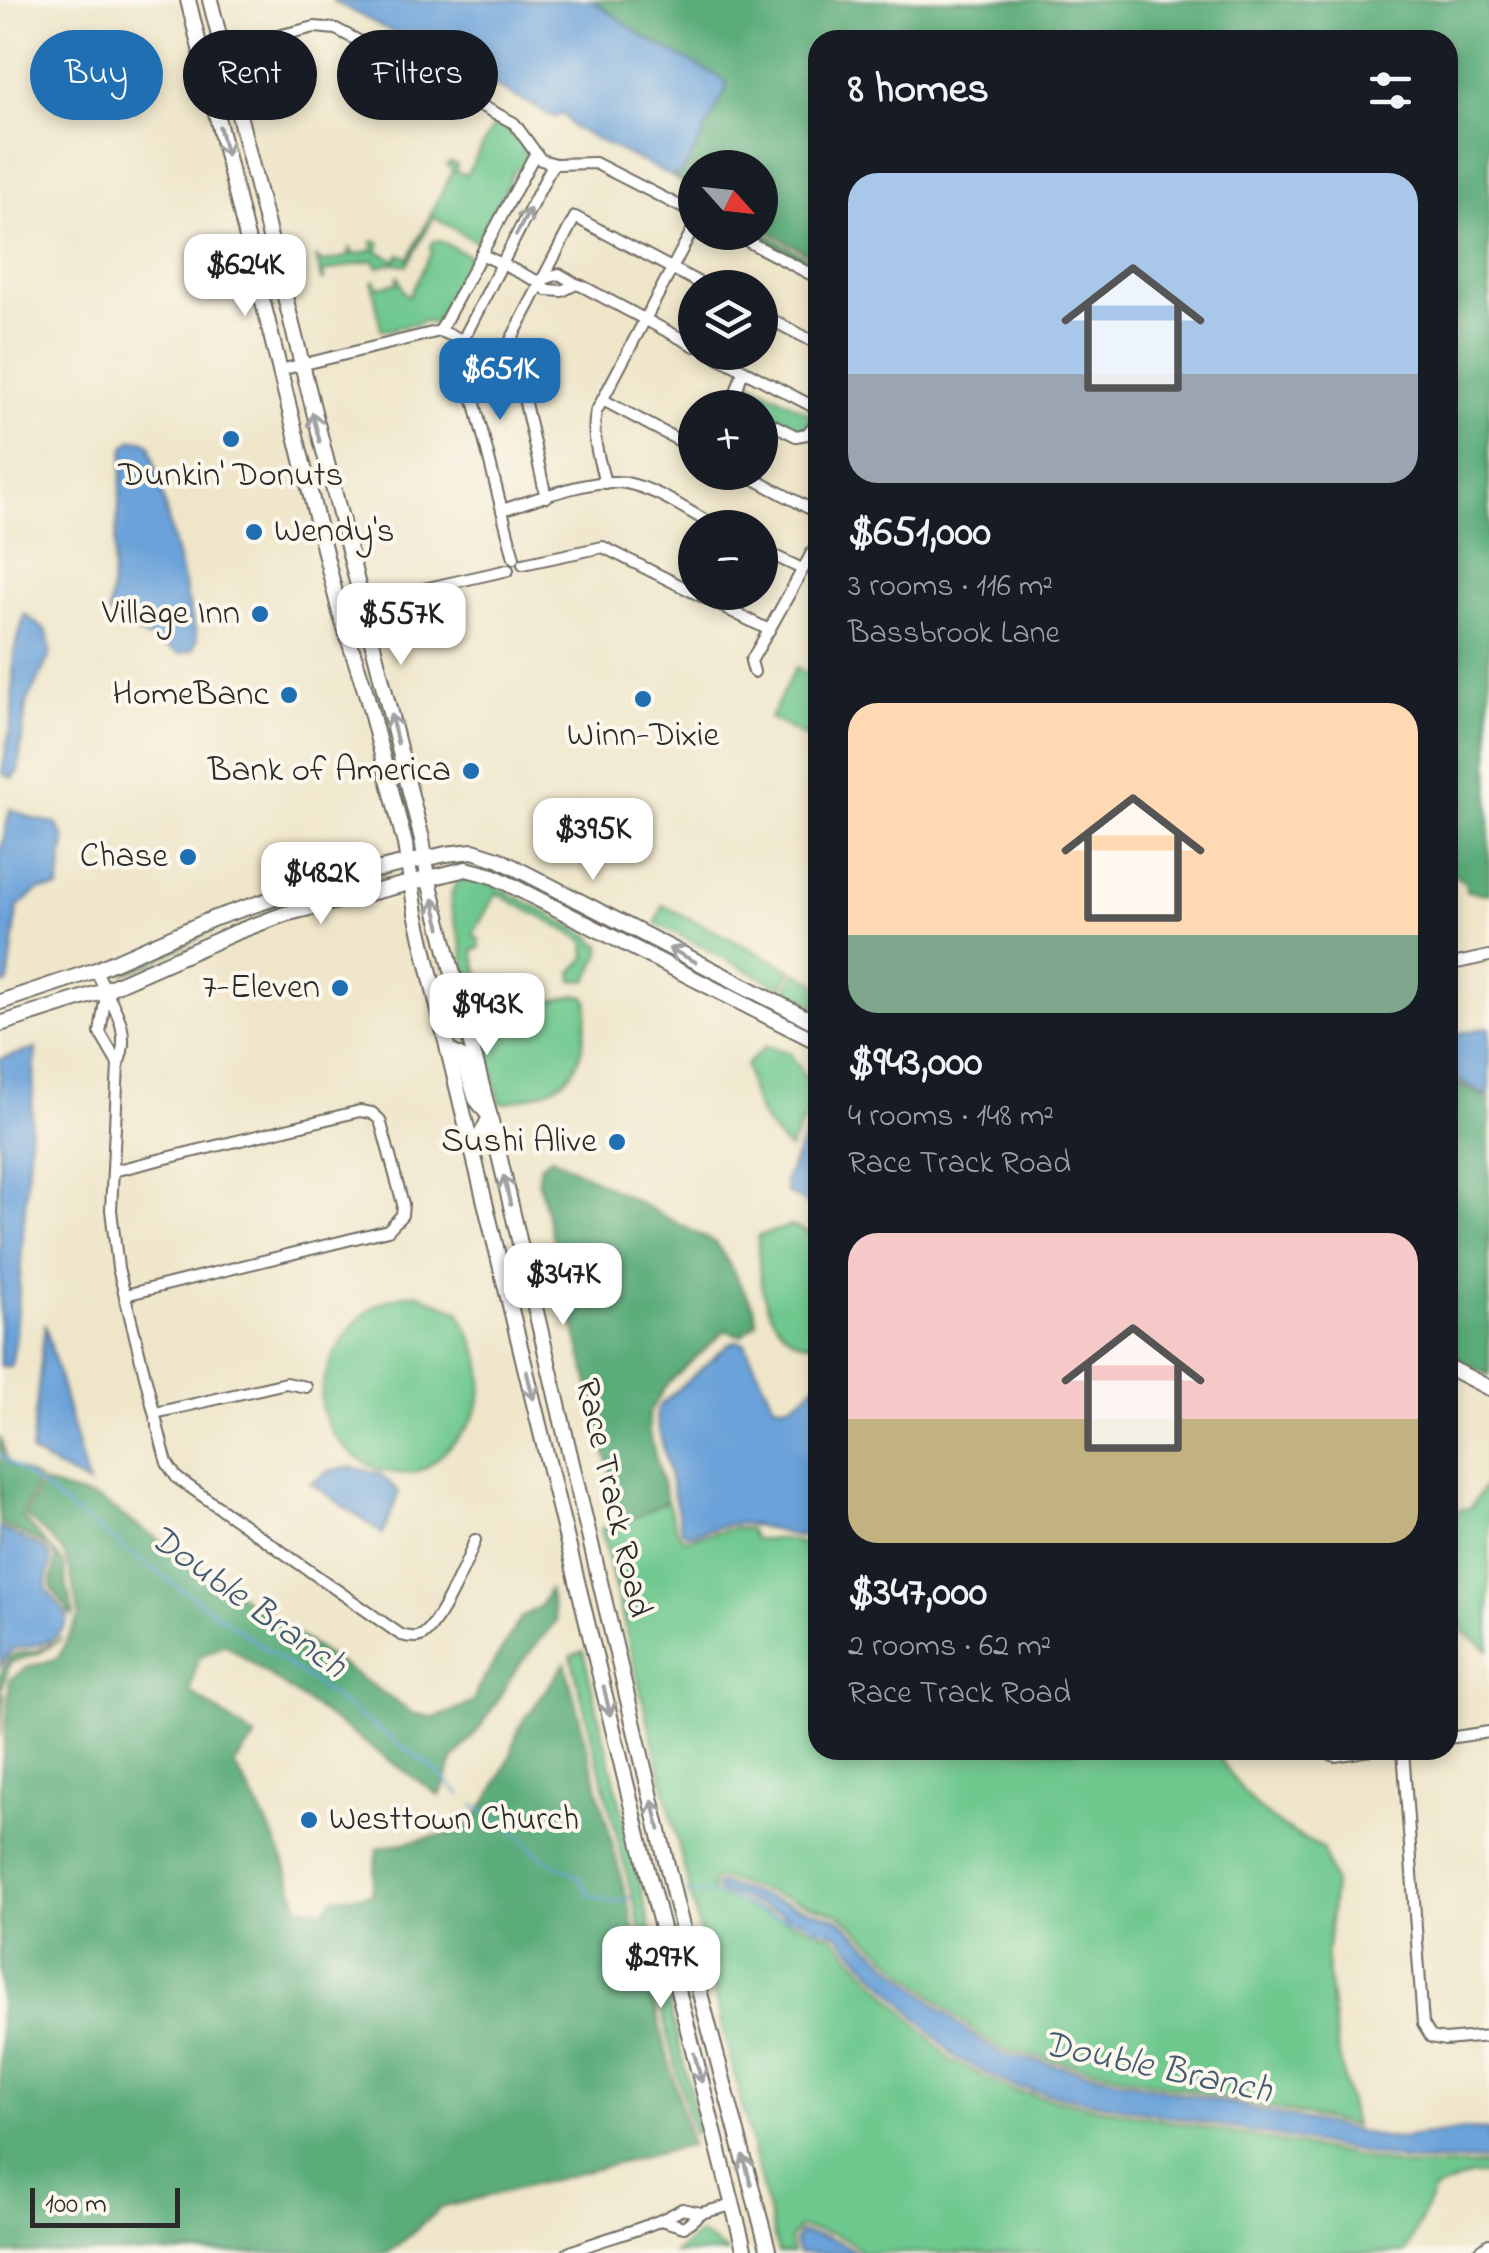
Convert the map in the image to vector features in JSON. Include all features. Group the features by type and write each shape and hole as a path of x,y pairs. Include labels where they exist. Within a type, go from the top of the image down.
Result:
{"main road":[{"name":"Race Track Road","path":"188,0 196,30"},
{"name":"Race Track Road","path":"210,0 217,30"},
{"name":"Race Track Road","path":"218,120 340,612 366,693 409,862 421,879 490,1118 676,1903 769,2253"},
{"name":"Race Track Road","path":"240,120 426,858 416,913 448,1050 656,1906 746,2253"},
{"path":"0,1002 96,970 218,917 319,883 472,851 498,859 808,1019"},
{"path":"0,1020 105,992 234,933 286,914 460,870 483,872 808,1037"},
{"path":"105,992 114,973 196,934 218,917"},
{"path":"0,1020 74,992 96,970"},
{"path":"448,1050 463,1058 476,1099 490,1118 473,1150"},
{"path":"1458,1372 1489,1388"},
{"path":"590,1632 611,1625"},
{"path":"676,1984 696,1978"}],"street":[{"path":"302,30 336,30 507,118 521,130 541,160 553,164 595,163 678,205"},
{"path":"440,331 535,154"},
{"path":"553,164 463,340 466,368 518,561 604,547 769,630"},
{"path":"546,497 510,340 575,218 678,271"},
{"path":"606,483 593,427 603,400 682,250"},
{"path":"764,250 808,273"},
{"path":"481,254 540,282"},
{"path":"540,282 551,274 565,276 678,337"},
{"path":"778,323 808,339"},
{"path":"280,370 440,331 463,340"},
{"path":"737,390 743,371 808,404"},
{"path":"603,400 678,440"},
{"path":"778,427 796,436 808,433"},
{"path":"502,510 606,483 630,484 684,510"},
{"path":"774,490 808,508"},
{"path":"778,557 802,569"},
{"path":"752,666 808,559"},
{"path":"340,612 508,570"},
{"path":"1458,963 1489,956"},
{"path":"96,970 121,1019 123,1052 118,1064 110,1210 118,1268 168,1463 190,1490 401,1635 412,1638 424,1634 466,1565 474,1540"},
{"path":"105,992 100,1033 118,1064"},
{"path":"112,1171 360,1111 372,1113 380,1120 403,1204 397,1224 388,1230 126,1295"},
{"path":"156,1413 286,1383 306,1387"},
{"path":"1458,1737 1489,1732"},
{"path":"1404,1760 1423,2024 1431,2037 1439,2040 1489,2036"},
{"path":"568,2253 664,2221 682,2209 701,2213 733,2205"},
{"path":"1477,2253 1489,2244"}],"green space":[{"path":"592,0 1489,0 1489,894 1466,891 1465,882 1458,878 1458,30 808,30 808,254 778,236 778,150 695,150 727,83 644,37"},
{"path":"497,120 516,133 527,157 523,167 513,171 481,232 486,238 478,243 434,217 407,265 378,267 373,260 323,272 321,280 316,256 321,263 349,256 350,247 353,255 373,250 372,242 376,241 380,243 377,251 396,260 400,254 409,258 453,170 447,165 457,165 456,171 466,175"},
{"path":"433,241 469,256 443,311 432,324 424,320 416,325 381,330 372,282 375,280 378,287 397,283 398,275 409,296 432,251"},
{"path":"778,241 808,259 808,266 778,250"},
{"path":"745,382 766,390 740,390"},
{"path":"778,396 808,412 808,425 799,431 778,420"},
{"path":"796,667 808,673 808,738 770,718"},
{"path":"378,875 388,875 324,890 299,897 320,890"},
{"path":"469,878 496,886 601,945 588,980 573,981 572,972 586,958 585,941 496,893 473,935 479,939 480,948 473,951 485,998 492,996 499,1014 576,995 588,1002 583,1045 571,1073 548,1090 505,1103 500,1102 451,909 457,882"},
{"path":"663,905 792,970 782,988 656,923"},
{"path":"195,940 149,965 123,974"},
{"path":"796,972 808,978 808,1002 787,991"},
{"path":"766,1046 789,1052 808,1080 808,1112 789,1149 764,1121 746,1065"},
{"path":"1458,1084 1489,1099 1489,1376 1458,1359"},
{"path":"552,1157 717,1244 754,1308 757,1322 741,1336 726,1330 667,1384 649,1413 649,1432 667,1501 623,1523 538,1179 540,1165"},
{"path":"791,1226 808,1232 808,1342 796,1340 774,1319 763,1293 758,1236"},
{"path":"416,1293 459,1311 480,1360 482,1392 472,1421 438,1458 425,1468 393,1473 376,1468 346,1448 325,1419 322,1393 335,1353 359,1319 377,1305"},
{"path":"0,1437 8,1463 38,1480 22,1517 48,1546 0,1524"},
{"path":"1489,1480 1489,1650 1463,1631 1458,1620 1458,1510 1470,1508"},
{"path":"41,1483 101,1501 412,1713 436,1718 474,1702 477,1690 521,1618 540,1606 549,1590 556,1621 516,1669 483,1724 453,1761 440,1796 225,1644 198,1658 190,1692 256,1738 234,1765 272,1833 298,1906 324,1910 335,1898 372,1894 378,1848 458,1832 473,1822 511,1755 518,1729 565,1663 691,2145 441,2208 388,2253 0,2253 0,1789 10,1679 26,1668 58,1658 79,1616 67,1560 26,1516"},
{"path":"667,1501 684,1539 734,1528 749,1529 754,1539 785,1539 808,1545 808,1760 1222,1760 1260,1809 1322,1848 1334,1883 1326,1959 1336,2041 1354,2126 1001,2049 971,2029 840,1914 719,1878 711,1887 713,1893 833,1936 952,2061 1013,2091 1412,2167 1489,2165 1489,2175 1471,2175 1434,2191 1405,2253 861,2253 841,2238 798,2228 790,2241 793,2253 778,2253 601,1529"},
{"path":"48,1546 64,1564 73,1617 51,1587 56,1558"},
{"path":"62,1638 42,1652 10,1663 1,1691 4,1694 0,1736 0,1675 10,1658 37,1651"},
{"path":"583,1651 699,2128 693,2134 571,1656"},
{"path":"699,2234 727,2252 727,2253 674,2253"}],"water":[{"path":"331,0 592,0 644,37 727,83 695,150 678,150 678,175 669,175 572,127 564,114 554,117 498,88 498,30 388,30"},
{"path":"132,440 150,444 197,639 193,650 180,654 116,622 109,613 124,448"},
{"path":"25,614 47,632 51,653 26,704 18,772 12,778 2,773 12,718 14,652"},
{"path":"10,809 56,823 65,839 59,889 39,890 18,907 8,984 0,984 0,855"},
{"path":"1489,1027 1489,1096 1458,1080 1458,1033"},
{"path":"36,1049 16,1334 11,1366 0,1366 0,1059"},
{"path":"808,1129 808,1204 787,1193 785,1181"},
{"path":"45,1324 88,1485 31,1453"},
{"path":"729,1344 745,1344 774,1404 792,1403 808,1391 808,1536 744,1524 687,1534 682,1531 656,1417 659,1406"},
{"path":"350,1467 379,1473 399,1492 383,1534 311,1483 329,1471"},
{"path":"0,1528 45,1549 51,1558 46,1589 68,1616 61,1632 38,1645 12,1649 0,1667"},
{"path":"718,1883 838,1918 968,2032 1000,2053 1392,2139 1467,2129 1489,2130 1489,2160 1413,2162 1014,2087 956,2058 836,1933 715,1889"},
{"path":"799,2233 837,2241 856,2253 798,2253 795,2243"}],"waterway":[{"name":"Double Branch","path":"0,1455 79,1516 430,1766 461,1795"},
{"name":"Double Branch","path":"474,1805 504,1823 544,1858 579,1877 589,1894 613,1903 630,1898"},
{"name":"Double Branch","path":"686,1893 721,1894 767,1915 795,1918"},
{"name":"Double Branch","path":"807,1922 827,1929"}],"place":[{"name":"Dunkin' Donuts","path":"231,439"},
{"name":"Wendy's","path":"254,532"},
{"name":"Village Inn","path":"260,614"},
{"name":"HomeBanc","path":"289,695"},
{"name":"Winn-Dixie","path":"643,699"},
{"name":"Bank of America","path":"471,771"},
{"name":"Chase","path":"188,857"},
{"name":"7-Eleven","path":"340,988"},
{"name":"Sushi Alive","path":"617,1142"},
{"name":"Westtown Church","path":"309,1820"}]}
